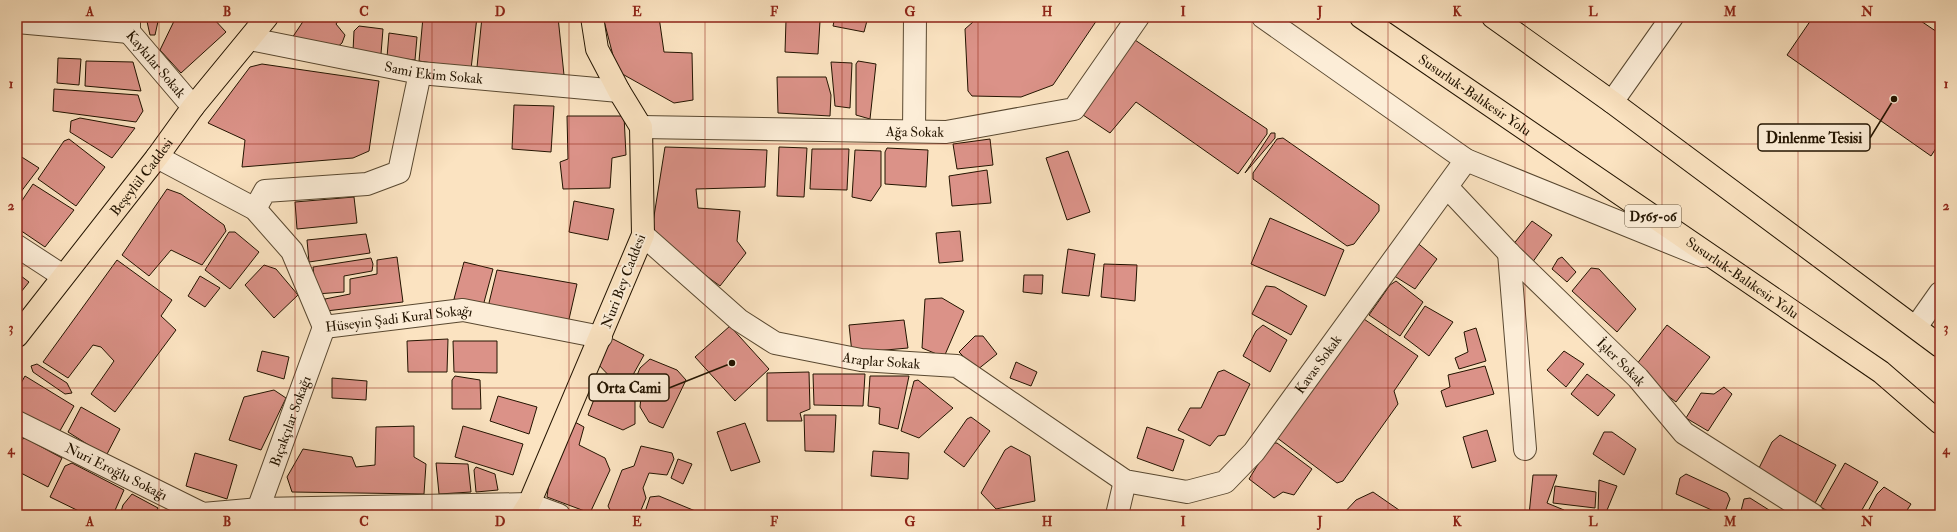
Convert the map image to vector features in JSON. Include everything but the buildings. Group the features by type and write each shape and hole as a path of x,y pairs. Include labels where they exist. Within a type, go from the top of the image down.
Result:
{"main road":[{"name":"Beşeylül Caddesi","path":"17,336 158,157 193,107 267,17"},
{"path":"592,17 597,49 619,91 641,127"},
{"name":"Susurluk-Balıkesir Yolu","path":"1361,17 1880,372 1940,423"},
{"path":"1493,17 1612,102 1940,346"},
{"name":"Nuri Bey Caddesi","path":"525,510 601,337 643,234 641,127"}],"street":[{"path":"914,131 915,17"},
{"name":"Ağa Sokak","path":"641,127 946,132 1074,109 1138,17"},
{"path":"1263,17 1466,160 1723,264"},
{"path":"1612,102 1672,17"},
{"path":"17,22 129,24"},
{"name":"Kaykılar Sokak","path":"129,24 193,107"},
{"name":"Sami Ekim Sokak","path":"250,38 420,73 619,91"},
{"path":"255,209 265,191 367,184 399,172 420,73"},
{"name":"Hüseyin Şadi Kural Sokağı","path":"158,157 255,209 292,251 324,327 463,310 601,337"},
{"name":"Kavas Sokak","path":"1125,481 1187,492 1226,482 1254,452 1466,160"},
{"name":"İşler Sokak","path":"1447,187 1509,253 1638,378 1684,433 1813,515"},
{"name":"Araplar Sokak","path":"643,234 739,320 775,343 861,360 957,366 1125,481"},
{"path":"17,246 63,276"},
{"path":"1509,253 1525,449"},
{"path":"1916,327 1940,293"},
{"name":"Bıçakçılar Sokağı","path":"258,512 324,327"},
{"name":"Nuri Eroğlu Sokağı","path":"17,422 203,514 258,512 525,510"},
{"path":"1118,515 1125,481"},
{"path":"525,510 559,515"}],"place":[{"name":"Dinlenme Tesisi","path":"1894,99"},
{"name":"Orta Cami","path":"732,363"}]}
